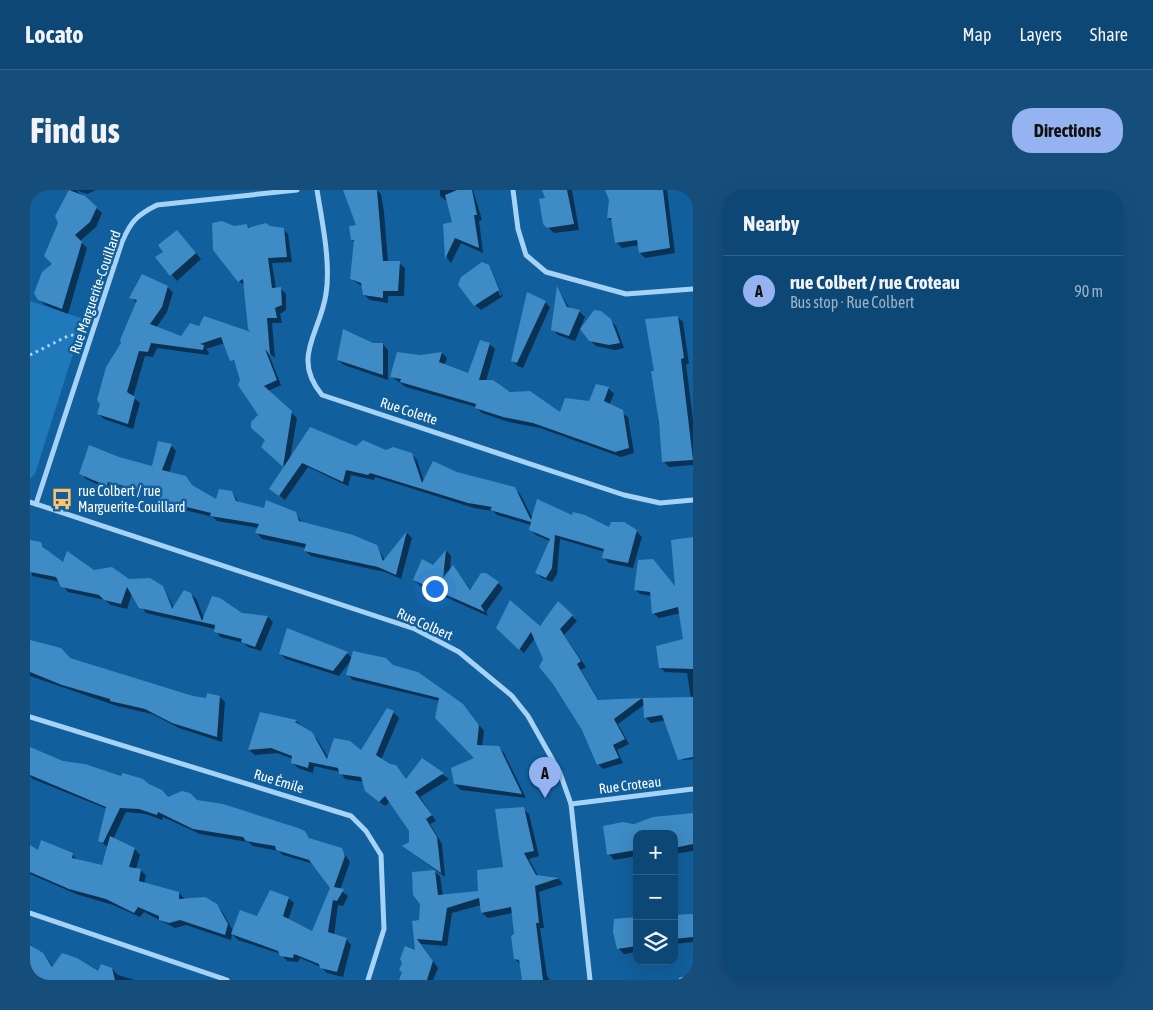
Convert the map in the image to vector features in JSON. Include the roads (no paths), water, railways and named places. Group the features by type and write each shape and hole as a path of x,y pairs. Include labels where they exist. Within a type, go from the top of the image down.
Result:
{"street":[{"name":"Rue Marguerite-Couillard","path":"36,504 122,242 129,226 140,214 157,205 298,190"},
{"name":"Rue Colette","path":"317,190 327,275 326,294 307,359 307,373 322,395 624,495 660,502 693,500"},
{"path":"514,190 518,229 526,254 546,272 626,294 693,289"},
{"name":"Rue Colbert","path":"30,502 415,629 459,652 512,696 528,716 560,773 571,804 590,980"},
{"name":"Rue Émile","path":"30,717 351,816 366,831 381,855 384,929 368,980"},
{"name":"Rue Croteau","path":"571,804 693,789"},
{"path":"30,913 227,980"},
{"path":"681,980 693,979"}],"place":[{"name":"rue Colbert / rue Marguerite-Couillard","path":"62,499"},
{"name":"rue Colbert / rue Croteau","path":"545,798"}]}
